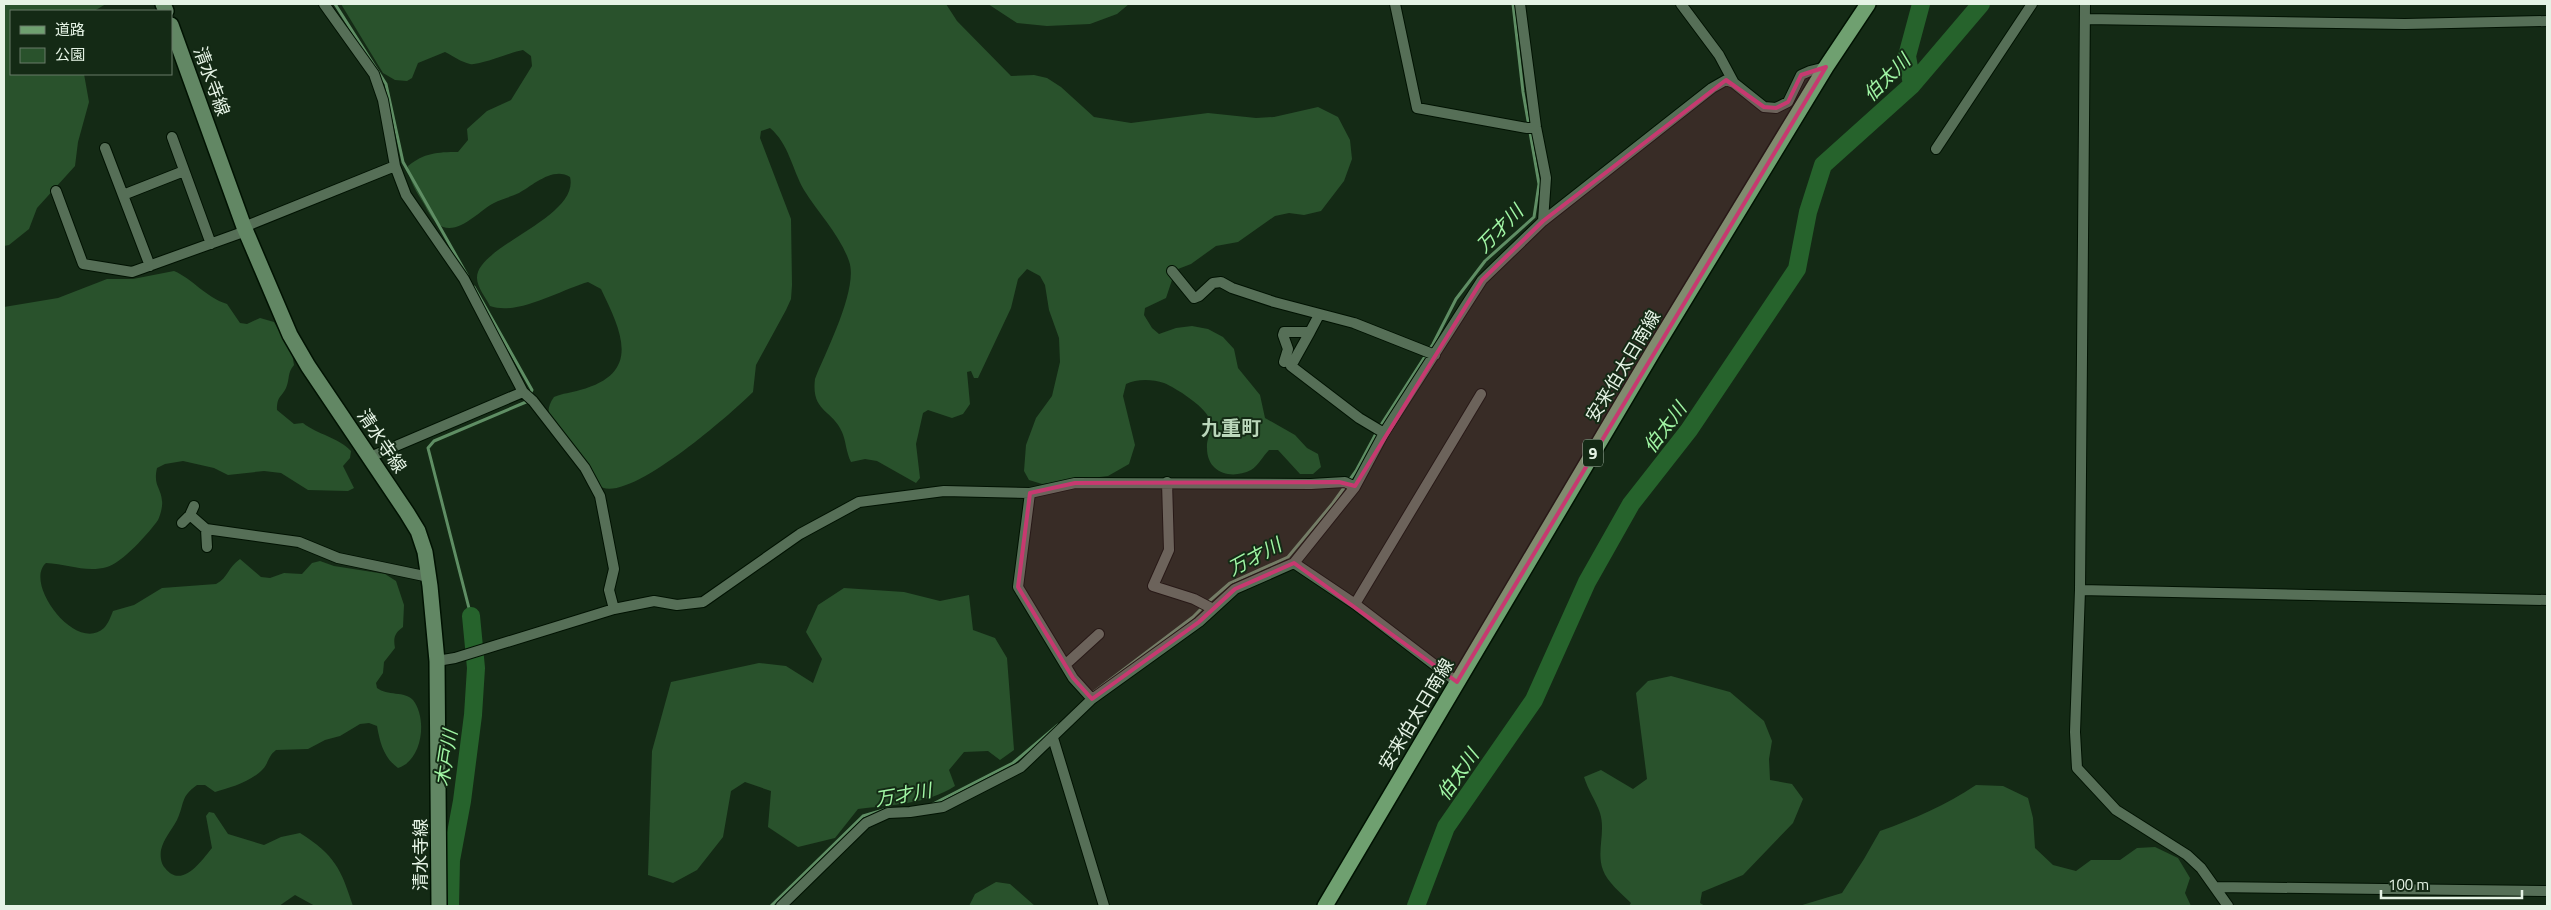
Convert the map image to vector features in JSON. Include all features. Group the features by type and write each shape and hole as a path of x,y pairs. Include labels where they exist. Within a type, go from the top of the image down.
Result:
{"main road":[{"name":"安来伯太日南線","path":"1325,906 1654,350 1826,68 1868,4"},
{"name":"清水寺線","path":"172,28 245,229 290,335 308,366 418,531 425,552 437,661 439,906"}],"street":[{"path":"324,4 374,74 383,100 395,166 406,195 464,279 523,392 533,401 585,468 600,496 614,569 609,590 614,609"},
{"path":"1395,4 1417,108 1531,127"},
{"path":"1681,4 1719,55 1734,82 1764,107 1776,108 1788,102 1801,75 1826,68"},
{"path":"1936,149 2032,4"},
{"path":"2085,4 2080,590 2075,732 2076,768 2116,810 2187,855 2201,868 2228,906"},
{"path":"1521,5 1531,127 1546,178 1543,221"},
{"path":"2086,19 2404,24 2547,21"},
{"path":"781,906 866,823 888,813 943,807 1021,767 1092,699 1199,622 1207,606 1235,589 1294,563 1350,484 1379,430 1430,353 1482,280 1543,221 1712,88 1726,80 1734,82"},
{"path":"172,137 211,244"},
{"path":"105,148 150,266"},
{"path":"56,192 83,264 132,272 211,244 395,166"},
{"path":"123,195 184,171"},
{"path":"1172,271 1194,298 1213,284 1221,282 1232,288 1354,324 1430,353"},
{"path":"1319,315 1291,366 1379,430"},
{"path":"1284,362 1288,349 1283,335 1284,332 1310,332"},
{"path":"370,457 523,392"},
{"path":"1356,604 1481,394"},
{"path":"1167,482 1169,550 1153,586 1207,606"},
{"path":"437,661 455,658 614,609 654,601 677,605 703,602 800,534 859,502 944,491 1030,493 1075,483 1350,484"},
{"path":"1030,493 1018,587 1074,678 1092,699"},
{"path":"182,523 192,510 206,529 207,547"},
{"path":"206,529 299,542 338,558 429,577"},
{"path":"1294,563 1356,604 1457,682"},
{"path":"2080,590 2547,600"},
{"path":"1066,665 1098,634"},
{"path":"1053,738 1104,906"},
{"path":"2215,887 2547,891"}],"highlighted area":[{"path":"1826,67 1457,682 1294,563 1235,589 1199,622 1092,699 1073,678 1018,587 1030,493 1075,483 1339,482 1355,486 1482,280 1543,221 1726,80 1764,107 1776,108 1788,102 1801,75"}],"green space":[{"path":"4,4 106,4 96,10 10,10 10,75 84,75 89,102 78,142 75,166 37,208 29,229 9,245 4,246"},
{"path":"341,4 946,4 957,21 1011,76 1034,75 1047,78 1061,87 1094,117 1131,123 1208,113 1256,118 1274,117 1318,107 1338,117 1350,140 1352,159 1344,181 1321,211 1304,215 1289,213 1275,216 1238,242 1216,246 1191,264 1178,269 1173,277 1166,298 1145,308 1144,315 1152,328 1159,334 1176,328 1192,326 1208,329 1223,337 1234,349 1238,368 1260,395 1265,418 1295,435 1307,448 1318,454 1321,467 1313,474 1300,474 1278,450 1269,450 1251,470 1236,474 1222,472 1216,469 1208,457 1207,444 1211,426 1209,418 1202,408 1169,385 1144,380 1126,384 1123,396 1135,445 1129,464 1108,476 1042,484 1029,480 1024,471 1026,445 1036,418 1052,396 1060,362 1059,338 1049,310 1045,285 1040,276 1027,269 1018,279 1011,308 978,378 974,378 971,371 967,372 970,404 963,414 952,418 928,410 923,413 916,444 920,478 916,483 877,461 865,459 851,462 838,424 819,404 815,390 815,379 846,303 851,273 849,261 840,242 804,190 782,141 770,128 761,131 760,138 791,219 792,285 791,299 756,365 753,392 702,437 653,471 630,483 611,489 598,485 592,478 582,456 551,419 549,409 554,397 600,383 613,373 620,362 622,349 620,335 601,289 588,282 526,305 501,308 490,306 477,281 481,266 493,254 545,219 560,206 569,192 570,177 563,174 550,175 519,193 494,203 463,224 450,228 443,227 432,217 413,186 408,166 425,156 437,153 458,152 468,140 467,129 487,111 511,100 532,66 531,56 523,50 480,63 470,64 445,52 418,63 412,78 407,81 395,80 383,73"},
{"path":"988,4 1129,4 1117,14 1090,24 1047,26 1017,23"},
{"path":"174,271 212,297 227,304 240,323 247,324 260,318 274,322 292,353 294,365 290,371 286,388 277,405 277,410 294,424 303,423 340,442 351,451 350,458 343,466 354,488 348,491 308,490 281,473 264,471 228,475 214,468 183,461 165,464 157,468 156,474 162,503 160,516 135,547 113,565 99,569 84,569 46,563 41,573 41,585 56,613 67,624 80,632 93,633 104,628 113,611 134,605 162,588 216,584 220,582 240,559 261,577 270,578 284,573 302,574 312,563 320,561 334,566 385,574 396,581 404,605 403,627 395,636 395,648 384,662 383,673 376,683 377,688 381,690 410,697 418,708 421,728 420,738 413,757 406,764 398,768 389,760 383,750 377,726 369,723 360,724 340,736 325,740 308,749 276,750 263,769 240,784 215,792 205,785 197,785 192,789 185,797 177,820 161,850 163,864 171,874 185,875 191,871 212,848 206,816 209,812 214,813 228,834 264,845 281,837 300,833 321,848 335,864 345,882 353,906 315,906 295,895 279,906 4,906 4,307 58,298 107,279 133,279"},
{"path":"844,588 904,592 940,601 969,595 973,630 995,638 1007,658 1014,750 1000,760 988,751 964,752 949,770 955,786 933,797 921,800 858,809 835,838 798,847 768,827 771,791 745,782 731,791 723,837 697,870 673,883 648,875 652,751 671,682 759,663 786,666 813,683 822,659 806,632 818,605"},
{"path":"1671,676 1730,692 1764,721 1772,741 1769,759 1770,780 1792,784 1803,799 1793,823 1743,875 1702,892 1700,903 1705,906 1629,906 1631,903 1611,883 1603,870 1600,856 1602,820 1584,777 1601,770 1633,789 1647,779 1636,693 1648,681"},
{"path":"1976,785 2003,786 2028,798 2033,818 2035,848 2053,865 2076,871 2091,860 2120,860 2137,848 2155,847 2178,858 2190,878 2185,893 2191,906 1799,906 1842,893 1880,831 1930,811"},
{"path":"996,882 1010,884 1035,906 969,906 975,894"}],"waterway":[{"path":"335,4 386,84 403,162 467,275"},
{"name":"万才川","path":"1207,603 1230,583 1288,557 1333,503 1356,471 1379,428 1433,344 1456,299 1485,261 1534,217 1539,184 1523,92 1513,4"},
{"path":"1912,85 1907,56 1921,4"},
{"name":"伯太川","path":"1416,906 1446,827 1534,700 1587,582 1631,504 1689,430 1797,269 1808,212 1823,165 1912,85 1981,4"},
{"path":"471,616 428,448 434,441 526,402 532,390 474,287"},
{"name":"万才川","path":"1090,695 1193,617 1203,607"},
{"name":"木戸川","path":"450,906 451,860 462,801 473,715 476,668 471,616"},
{"name":"万才川","path":"933,804 1013,763 1058,725"},
{"name":"万才川","path":"771,906 863,816 890,808"}],"district":[{"name":"九重町","path":"1231,427"}]}
